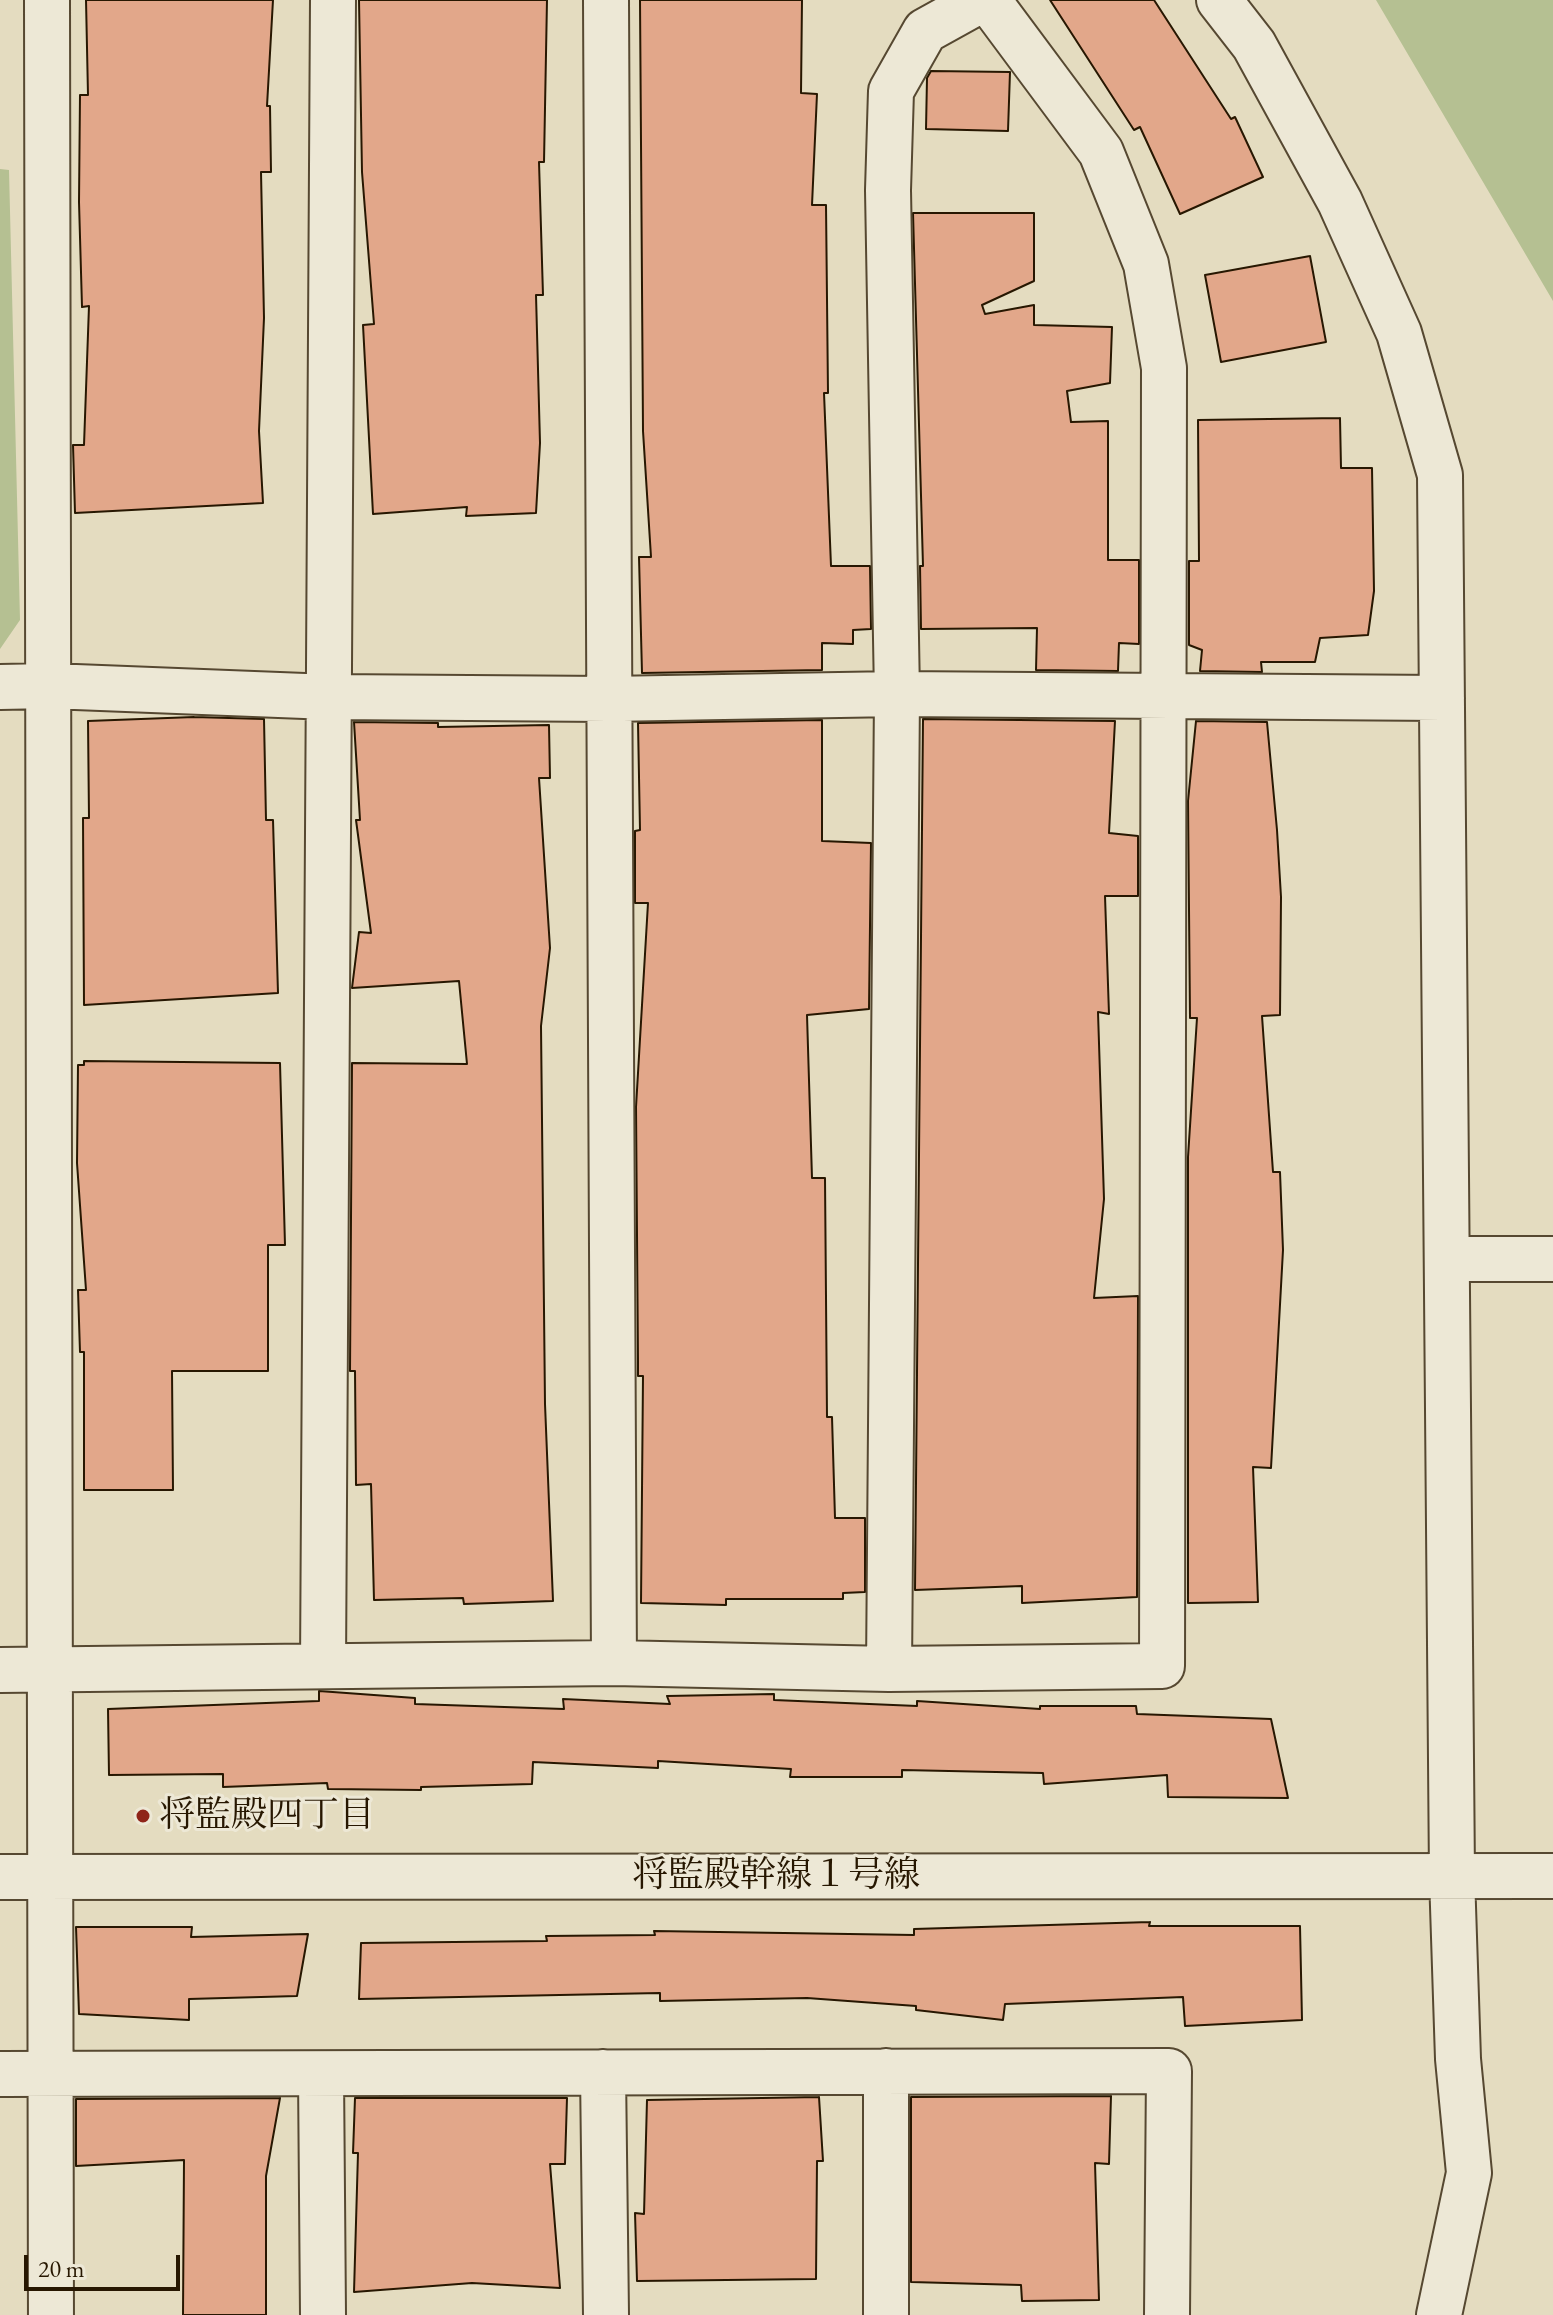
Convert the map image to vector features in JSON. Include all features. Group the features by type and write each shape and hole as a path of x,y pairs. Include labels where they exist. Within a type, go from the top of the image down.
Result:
{"street":[{"path":"47,0 51,2315"},
{"path":"323,1665 333,0"},
{"path":"606,0 614,1663"},
{"path":"889,1669 897,694 888,190 891,91 925,31 981,0"},
{"path":"0,1670 48,1672 323,1665 614,1663 889,1669 1162,1666 1164,368 1146,264 1101,152 988,0"},
{"path":"1219,0 1254,45 1340,202 1399,333 1440,475 1452,1876 1458,2059 1469,2173 1439,2315"},
{"path":"0,687 50,686 330,697 608,699 897,694 1442,698"},
{"path":"1448,1259 1553,1259"},
{"name":"将監殿幹線１号線","path":"0,1877 1553,1876"},
{"path":"886,2071 886,2315"},
{"path":"0,2074 1169,2071 1167,2315"},
{"path":"603,2072 606,2315"},
{"path":"321,2074 323,2315"}],"green space":[{"path":"1376,0 1553,0 1553,301"},
{"path":"0,169 9,170 20,620 0,649"}],"building":[{"path":"86,0 273,0 267,106 270,106 271,172 261,172 264,318 259,431 263,503 75,513 73,445 84,445 89,306 82,307 79,202 80,95 88,95"},
{"path":"359,0 547,0 544,162 539,162 543,295 536,295 540,443 536,513 466,516 467,507 373,514 363,325 374,324 362,172"},
{"path":"640,0 802,0 801,93 817,94 812,205 826,205 828,393 824,393 831,566 870,566 871,629 853,630 853,644 822,643 822,670 642,673 639,557 651,557 643,431"},
{"path":"1050,0 1154,0 1231,119 1235,117 1263,177 1180,214 1140,127 1134,130"},
{"path":"931,71 1010,72 1008,131 926,129 927,78"},
{"path":"913,213 1034,213 1034,281 982,305 985,314 1034,305 1034,325 1112,327 1110,383 1067,391 1071,422 1108,421 1108,560 1139,560 1139,644 1119,643 1118,671 1036,670 1037,628 921,629 920,566 923,566"},
{"path":"1310,256 1326,342 1221,362 1205,275"},
{"path":"1340,418 1341,468 1372,468 1374,591 1368,635 1320,638 1315,662 1261,662 1262,672 1200,671 1202,650 1189,645 1189,561 1199,561 1198,420"},
{"path":"194,717 264,719 266,820 273,820 278,993 84,1005 83,818 89,818 88,721"},
{"path":"923,719 1115,721 1109,833 1138,836 1138,896 1105,896 1109,1014 1098,1012 1104,1199 1094,1298 1138,1296 1137,1597 1022,1603 1022,1586 915,1590"},
{"path":"822,720 822,841 871,843 869,1009 807,1015 812,1178 825,1178 827,1417 832,1417 835,1518 865,1518 865,1592 843,1593 843,1599 726,1599 726,1605 641,1603 643,1376 638,1376 636,1107 648,903 635,903 635,831 640,830 638,723"},
{"path":"1196,721 1267,722 1277,830 1281,897 1280,1015 1262,1016 1273,1172 1280,1172 1283,1250 1271,1468 1253,1467 1258,1602 1188,1603 1188,1157 1197,1018 1190,1018 1188,801"},
{"path":"354,722 438,723 438,727 549,725 550,778 539,778 550,948 541,1026 545,1404 553,1601 464,1604 463,1598 374,1600 371,1484 356,1485 355,1371 350,1371 352,1063 467,1064 459,981 352,988 359,932 371,933 356,820 360,820"},
{"path":"84,1061 280,1063 285,1245 268,1245 268,1371 172,1371 173,1490 84,1490 84,1352 80,1352 78,1290 86,1290 77,1163 78,1065 84,1065"},
{"path":"319,1691 415,1698 415,1704 564,1709 563,1699 670,1704 667,1696 774,1694 774,1700 917,1706 917,1701 1040,1709 1040,1706 1136,1706 1137,1714 1271,1719 1288,1798 1168,1797 1167,1775 1044,1784 1043,1773 902,1770 902,1777 790,1777 791,1769 658,1761 658,1768 533,1762 532,1784 421,1787 421,1790 328,1789 327,1783 223,1787 223,1774 109,1775 108,1709 319,1701"},
{"path":"1150,1922 1149,1926 1300,1926 1302,2020 1185,2026 1183,1997 1005,2004 1003,2020 916,2010 916,2006 807,1998 660,2001 660,1993 359,1999 361,1943 547,1941 546,1936 655,1935 654,1931 914,1935 914,1929"},
{"path":"76,1927 192,1927 191,1937 308,1934 297,1996 189,1999 189,2020 79,2014"},
{"path":"1111,2096 1109,2164 1095,2163 1099,2300 1022,2301 1021,2285 911,2282 911,2097"},
{"path":"819,2097 823,2161 817,2161 816,2279 637,2281 635,2213 644,2214 647,2100"},
{"path":"280,2098 266,2176 266,2315 183,2315 184,2160 76,2166 76,2099"},
{"path":"355,2098 567,2098 565,2164 550,2164 560,2288 472,2283 354,2292 358,2153 353,2153"}],"place":[{"name":"将監殿四丁目","path":"143,1816"}]}
